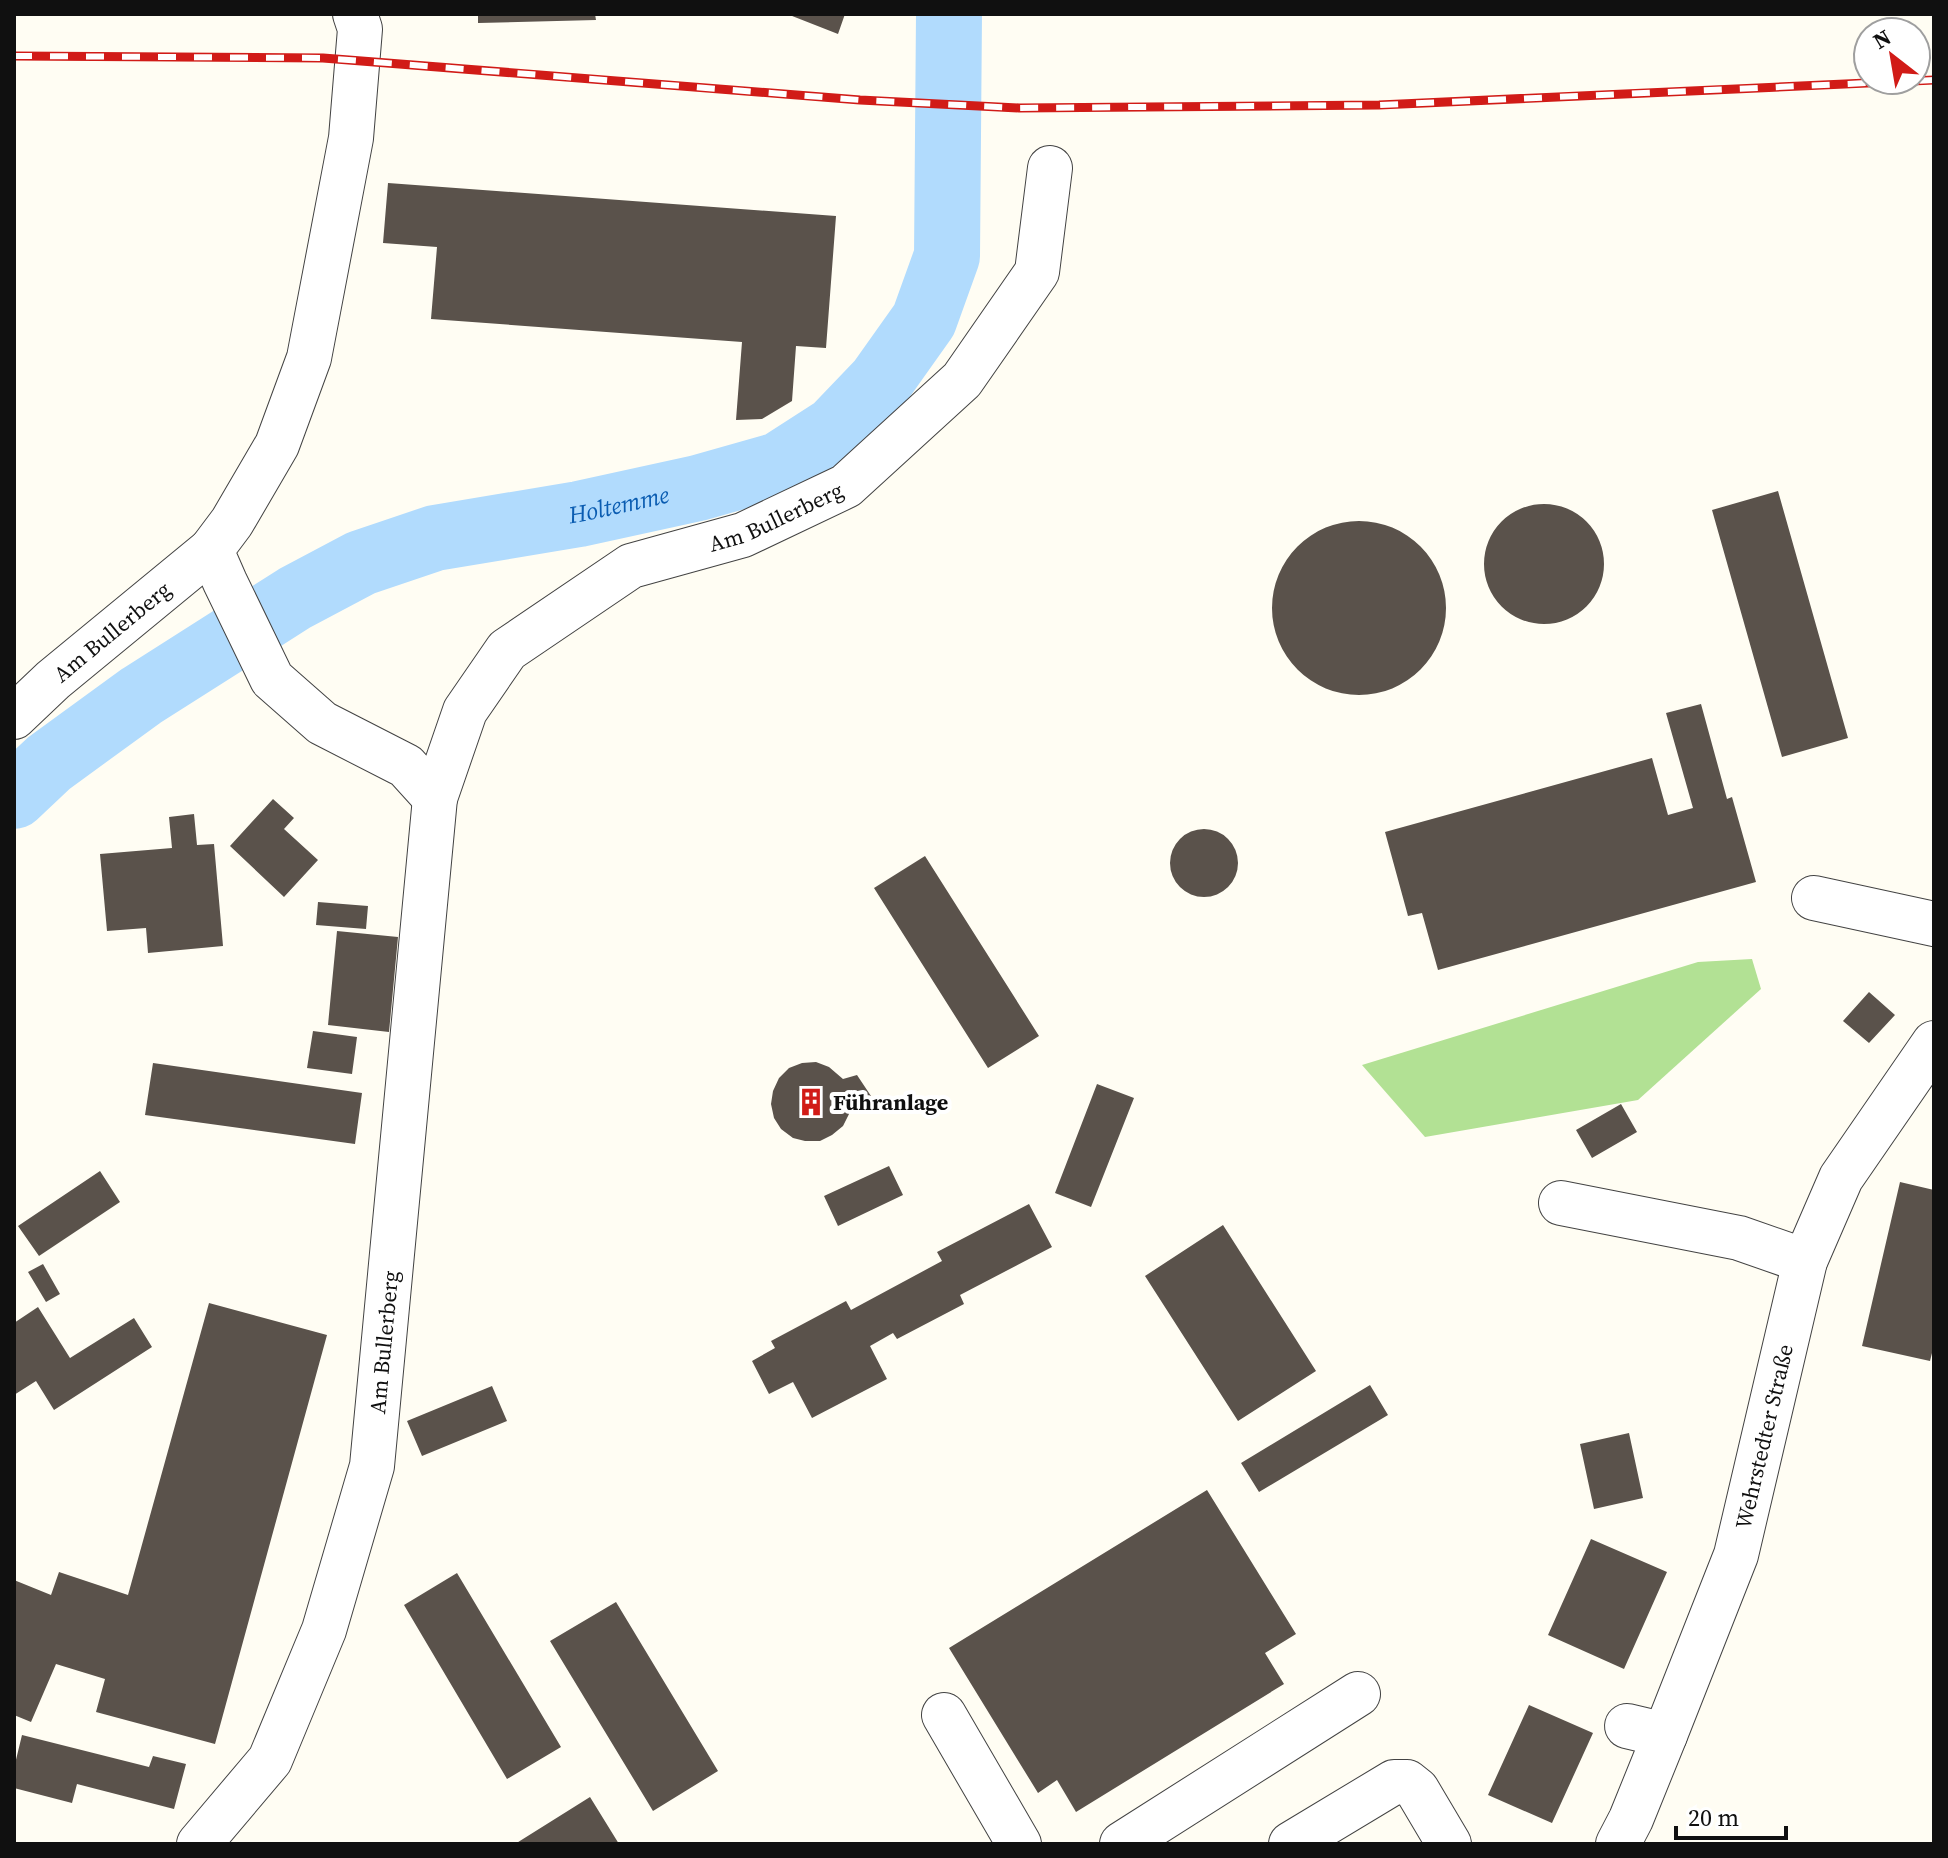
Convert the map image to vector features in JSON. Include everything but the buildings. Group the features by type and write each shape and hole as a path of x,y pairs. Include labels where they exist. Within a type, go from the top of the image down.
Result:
{"street":[{"name":"Am Bullerberg","path":"14,717 53,680 218,566 232,522 277,445 309,358 351,138 360,29 355,14"},
{"name":"Am Bullerberg","path":"199,1844 270,1760 324,1630 372,1466 435,798 465,711 507,650 631,566 743,535 846,486 962,380 1037,272 1050,168"},
{"path":"218,566 272,679 322,723 406,766 435,798"},
{"path":"1814,898 1934,924"},
{"name":"Wehrstedter Straße","path":"1618,1844 1631,1819 1646,1730 1736,1555 1805,1261 1841,1178 1934,1043"},
{"path":"1561,1203 1739,1238 1805,1261"},
{"path":"1122,1844 1358,1694"},
{"path":"944,1715 1019,1844"},
{"path":"1291,1844 1394,1782 1407,1782 1417,1790 1449,1844"}],"green space":[{"path":"1752,959 1761,989 1638,1100 1425,1137 1362,1065 1698,962"}],"waterway":[{"name":"Holtemme","path":"14,796 49,763 141,696 295,598 361,563 435,538 579,514 698,488 779,465 835,429 880,382 924,320 947,256 949,14"}],"railway":[{"path":"14,56 323,58 860,100 1019,108 1379,105 1934,80"}],"place":[{"name":"Führanlage","path":"811,1102"}]}
